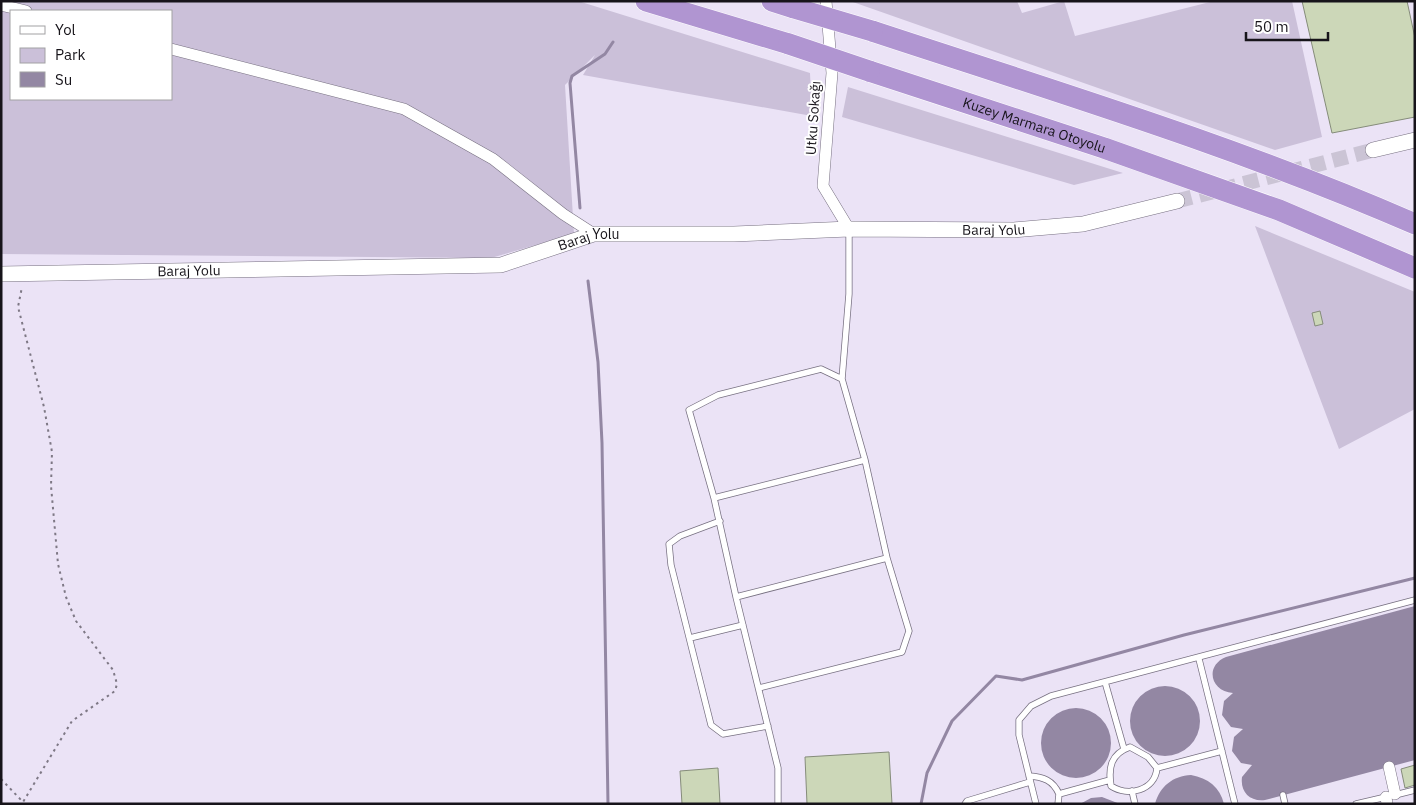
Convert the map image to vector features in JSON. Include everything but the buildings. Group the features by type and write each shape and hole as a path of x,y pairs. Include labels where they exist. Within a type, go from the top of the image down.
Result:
{"highway":[{"name":"Kuzey Marmara Otoyolu","path":"646,1 789,44 1104,148 1279,210 1415,268"},
{"path":"772,1 872,31 1160,126 1357,199 1415,224"}],"street":[{"name":"Utku Sokağı","path":"826,1 832,73 823,186 849,229"},
{"path":"1,5 22,10"},
{"path":"172,49 404,110 493,159 562,214 594,234"},
{"path":"1374,150 1415,140"},
{"name":"Baraj Yolu","path":"1,274 501,265 594,234 734,234 849,229 1014,230 1083,224 1177,201"},
{"path":"1389,767 1389,798"}],"lane":[{"path":"759,688 902,652 909,631 887,558 866,460 842,379 848,294 849,229"},
{"path":"778,804 778,768 736,597 720,522 689,410 718,395 820,369 842,379"},
{"path":"714,498 866,460"},
{"path":"720,522 680,536 669,544 672,565 711,725 723,734 768,726"},
{"path":"736,597 887,558"},
{"path":"1036,804 1019,735 1019,720 1031,706 1051,696 1198,659 1259,640 1415,600"},
{"path":"690,638 743,625"},
{"path":"1198,659 1235,804"},
{"path":"1105,682 1124,749"},
{"path":"1130,747 1140,752 1158,768 1157,776 1151,784 1132,791 1119,791 1111,786 1109,773 1112,759 1124,749 1130,747"},
{"path":"1158,768 1222,751"},
{"path":"965,804 966,801 1030,779 1048,780 1055,785 1059,794 1058,804"},
{"path":"1059,794 1110,780"},
{"path":"1356,804 1389,798 1415,790"},
{"path":"1132,791 1135,804"},
{"path":"1283,795 1285,804"}],"path":[{"path":"1,779 23,802 72,721 115,691 117,684 108,663 76,621 66,597 58,564 51,486 52,452 44,407 18,307 24,273"}],"green space":[{"path":"1,1 578,1 810,73 812,116 583,75 595,55 565,85 574,234 491,258 1,254"},
{"path":"850,1 1017,1 1022,13 1064,1 1075,36 1214,1 1292,1 1322,137 1275,150"},
{"path":"848,87 1123,173 1074,185 842,117"},
{"path":"1255,226 1415,292 1415,409 1339,449"}],"water":[{"path":"1415,606 1415,760 1265,800 1251,798 1247,795 1244,791 1242,777 1252,765 1241,763 1232,751 1234,737 1243,729 1231,727 1222,715 1224,701 1233,693 1225,692 1215,684 1213,672 1219,661 1226,657"},
{"path":"1165,686 1178,689 1190,696 1197,708 1200,721 1197,734 1190,746 1178,753 1165,756 1152,753 1140,746 1133,734 1130,721 1133,708 1140,696 1152,689"},
{"path":"1076,708 1089,711 1101,718 1108,730 1111,743 1108,756 1101,768 1089,775 1076,778 1063,775 1051,768 1044,756 1041,743 1044,730 1051,718 1063,711"},
{"path":"1191,775 1203,778 1212,784 1220,793 1224,804 1155,804 1160,792 1168,783 1178,777"},
{"path":"1102,797 1120,804 1080,804 1091,798"}],"waterway":[{"path":"580,208 570,83 572,76 605,54 613,42"},
{"path":"588,281 598,362 602,443 608,804"},
{"path":"921,804 927,773 952,721 996,676 1022,680 1184,635 1415,578"}],"tunnel":[{"path":"1177,201 1373,150"}]}
